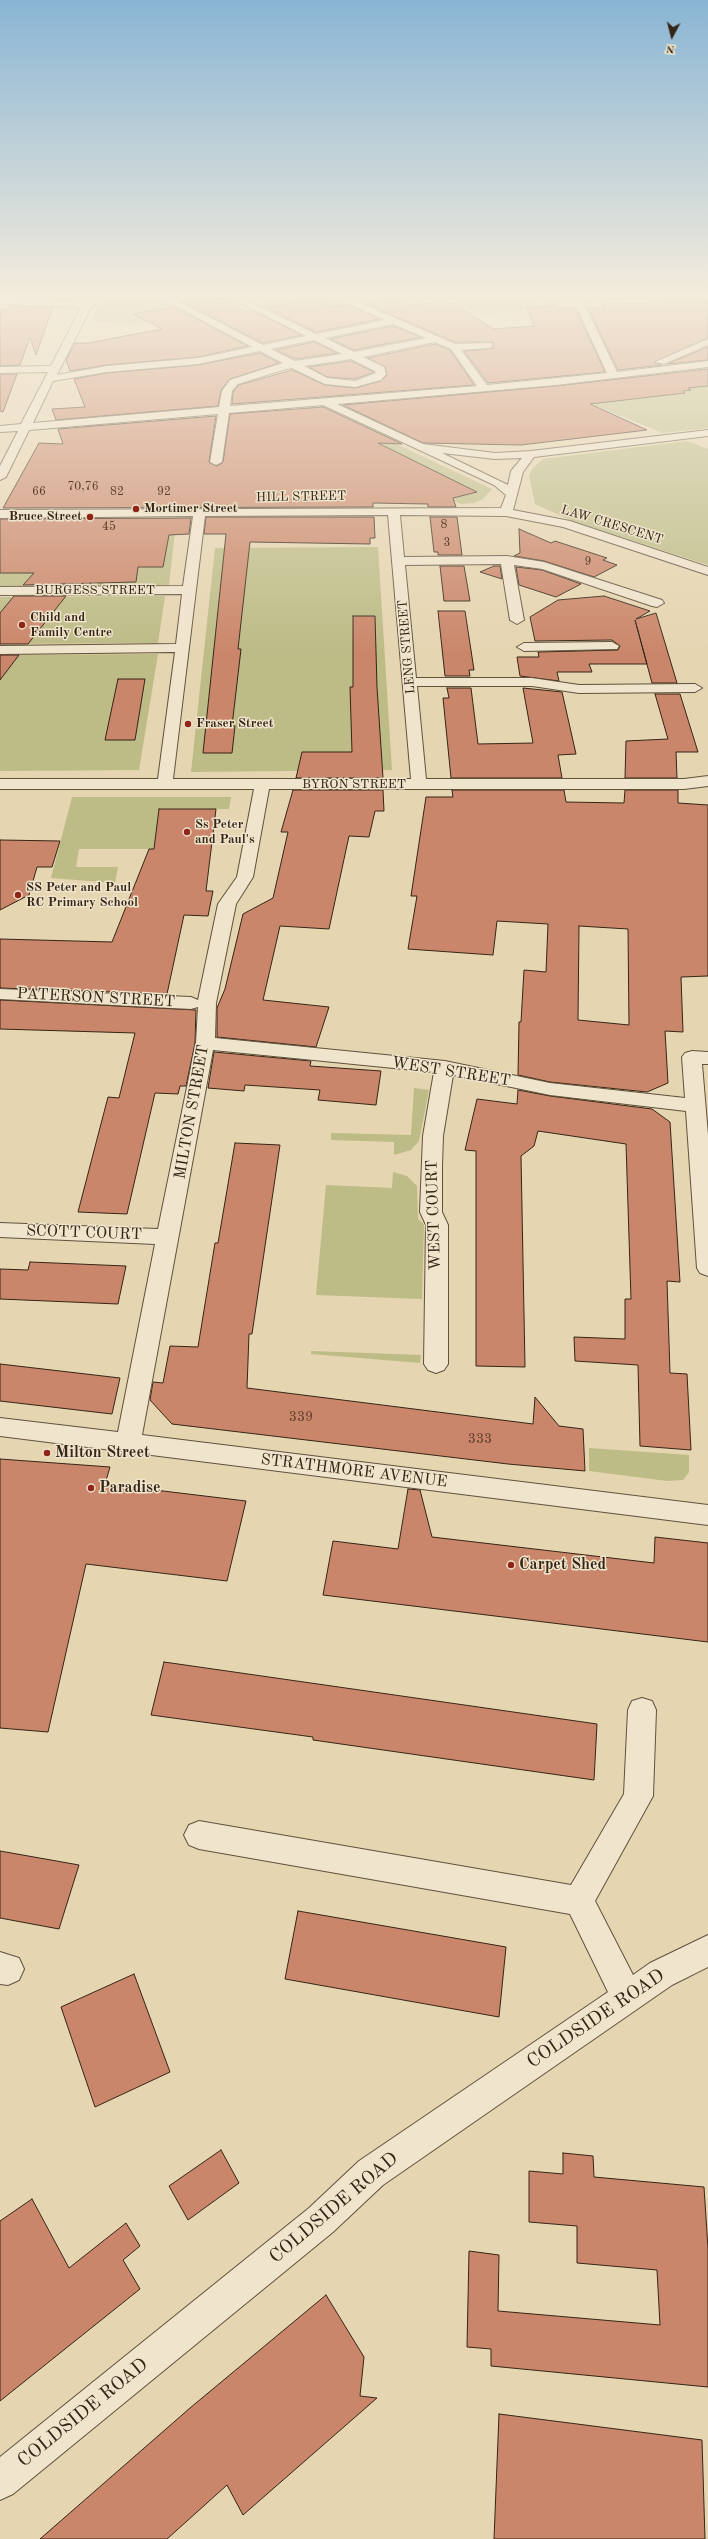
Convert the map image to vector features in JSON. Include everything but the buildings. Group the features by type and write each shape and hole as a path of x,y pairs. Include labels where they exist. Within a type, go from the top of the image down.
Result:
{"street":[{"path":"0,477 30,415"},
{"path":"0,429 168,415"},
{"path":"216,462 223,415"},
{"path":"353,415 424,447 498,483 512,494"},
{"path":"424,447 495,456 531,454 708,433"},
{"path":"506,512 517,471 531,454"},
{"name":"HILL STREET","path":"0,514 394,510 506,512"},
{"name":"LENG STREET","path":"394,510 419,784"},
{"name":"LAW CRESCENT","path":"506,512 566,524 708,571"},
{"path":"165,785 199,513"},
{"path":"399,561 507,560 544,566 657,603"},
{"path":"507,560 517,620"},
{"path":"622,591 637,582"},
{"name":"BURGESS STREET","path":"0,591 189,590"},
{"path":"529,670 523,640 612,646"},
{"path":"0,650 182,648"},
{"path":"410,682 529,670 579,689 694,688"},
{"path":"650,673 655,689"},
{"name":"BYRON STREET","path":"0,784 677,784 708,781"},
{"name":"MILTON STREET","path":"128,1442 205,1042 207,1003 227,904 245,877 262,785"},
{"name":"PATERSON STREET","path":"0,994 191,1003"},
{"name":"WEST STREET","path":"205,1042 445,1067 550,1089 696,1106"},
{"path":"700,1057 696,1106 708,1268"},
{"name":"WEST COURT","path":"436,1364 437,1226 431,1212 432,1165 433,1136 445,1067"},
{"name":"SCOTT COURT","path":"0,1230 168,1237"},
{"name":"STRATHMORE AVENUE","path":"0,1427 708,1515"},
{"path":"579,1901 638,1796 642,1710"},
{"path":"199,1835 579,1901"},
{"path":"579,1901 627,1997"},
{"name":"COLDSIDE ROAD","path":"0,2481 321,2220 371,2173 661,1974 708,1951"}],"shaded area":[{"path":"336,415 492,489 483,499 474,503 461,504 448,498"},
{"path":"620,415 708,415 708,428 663,433"},
{"path":"687,441 708,449 708,565 572,521 535,504 529,476 532,469 543,459"},
{"path":"175,532 169,585 0,587 0,534"},
{"path":"378,547 392,770 191,772 215,548"},
{"path":"165,596 158,643 0,644 0,597"},
{"path":"158,654 139,770 0,771 0,655"},
{"path":"72,797 231,797 229,809 159,809 158,849 79,849 76,867 118,867 115,883 51,878"},
{"path":"414,1088 429,1090 419,1141 411,1150 394,1155 394,1142 331,1140 331,1133 411,1135"},
{"path":"393,1172 407,1176 417,1186 418,1219 424,1224 422,1299 316,1295 326,1185 392,1188"},
{"path":"311,1351 421,1355 420,1363 311,1354"},
{"path":"589,1448 689,1455 689,1472 683,1480 667,1481 589,1471"}],"place":[{"name":"Mortimer Street","path":"136,509"},
{"name":"Bruce Street","path":"90,517"},
{"name":"Child and Family Centre","path":"22,625"},
{"name":"Fraser Street","path":"188,724"},
{"name":"Ss Peter and Paul's","path":"187,832"},
{"name":"SS Peter and Paul RC Primary School","path":"18,895"},
{"name":"Milton Street","path":"47,1453"},
{"name":"Paradise","path":"91,1488"},
{"name":"Carpet Shed","path":"511,1565"}]}
